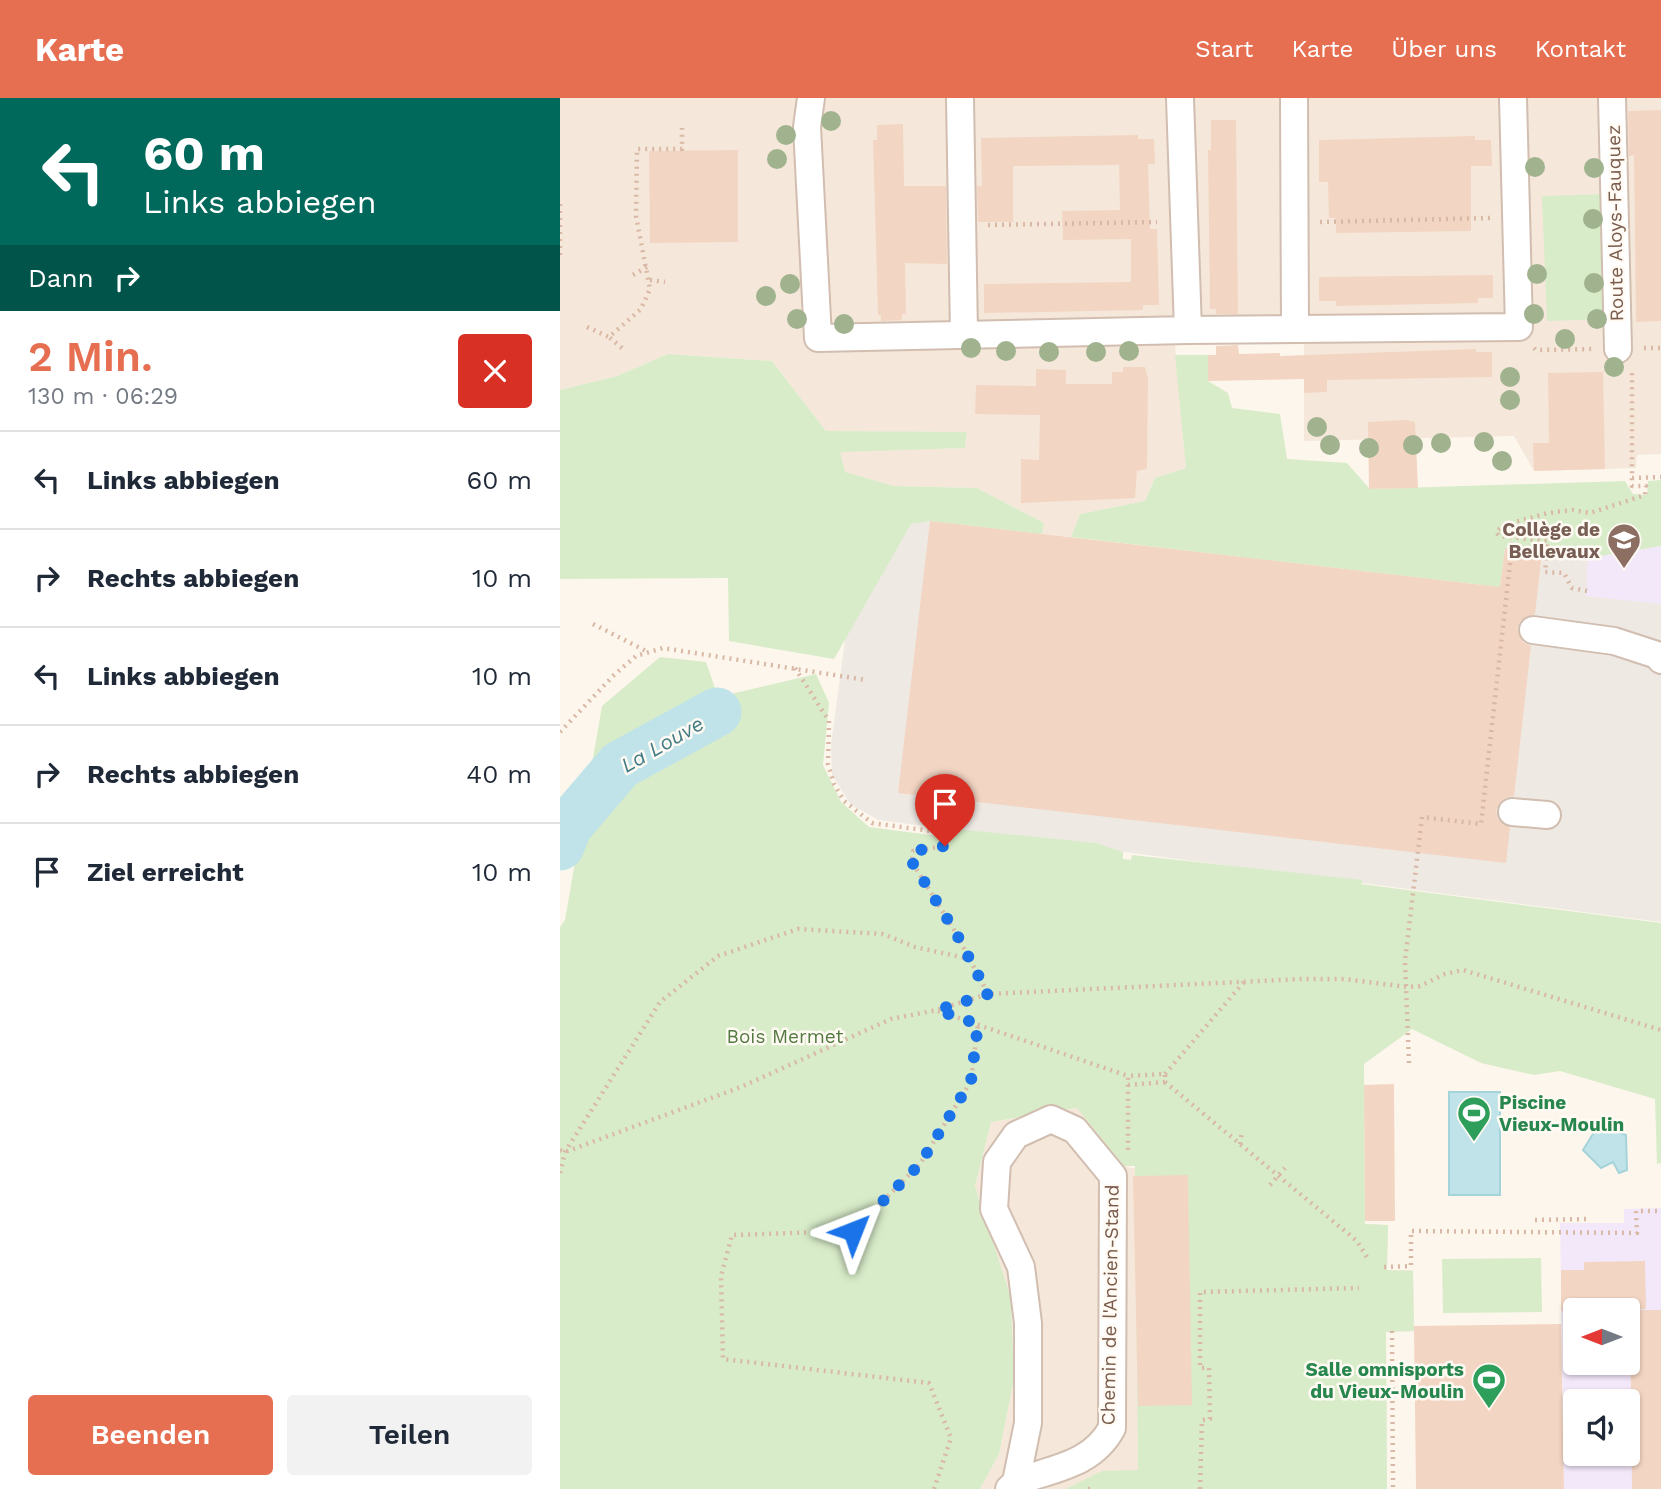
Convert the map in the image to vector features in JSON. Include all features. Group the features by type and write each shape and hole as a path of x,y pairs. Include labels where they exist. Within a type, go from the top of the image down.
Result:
{"street":[{"path":"811,98 807,127 818,338 1295,328 1519,327 1513,98"},
{"path":"960,98 964,334"},
{"path":"1180,98 1188,330"},
{"path":"1294,98 1295,328"},
{"name":"Route Aloys-Fauquez","path":"1612,98 1625,349"},
{"path":"1533,630 1614,641 1657,655 1661,660"},
{"path":"1512,812 1547,816"},
{"name":"Chemin de l'Ancien-Stand","path":"1051,1119 1075,1130 1113,1175 1112,1428 1102,1446 1086,1457 1013,1485 1028,1423 1028,1323 1021,1267 995,1209 997,1162 1016,1135 1051,1119"}],"path":[{"path":"610,337 642,309 650,280 636,216 637,149 682,149 682,128"},
{"path":"560,204 560,260"},
{"path":"1295,222 1516,218"},
{"path":"962,227 1185,221"},
{"path":"633,275 647,267"},
{"path":"650,280 665,282"},
{"path":"587,327 610,337 622,348"},
{"path":"1519,327 1536,350 1661,348"},
{"path":"1587,591 1572,588 1564,573 1545,572 1548,541 1499,536 1497,529 1548,513 1573,510 1590,513 1645,495 1646,486 1632,486 1625,349"},
{"path":"1632,478 1661,477"},
{"path":"1409,1063 1405,961 1422,817 1481,824 1513,537"},
{"path":"593,624 649,652"},
{"path":"560,732 614,675 636,656 663,648 866,680"},
{"path":"795,668 829,721 828,764 834,784 845,801 872,823 946,834 945,846 913,851 912,862 988,994"},
{"path":"560,1173 562,1151 660,1002 718,956 798,929 883,934 915,947 970,959"},
{"path":"562,1151 741,1087 891,1019 937,1010 988,994 1245,981 1344,979 1420,986 1445,974 1463,970 1661,1030"},
{"path":"937,1010 1128,1076 1165,1074 1245,981"},
{"path":"934,1489 951,1438 929,1382 723,1359 722,1276 732,1235 853,1231 920,1164 971,1081 978,1024"},
{"path":"1165,1074 1166,1082 1357,1241 1368,1259"},
{"path":"1113,1175 1128,1167 1128,1076"},
{"path":"1128,1085 1166,1082"},
{"path":"1240,1144 1242,1132"},
{"path":"1270,1185 1285,1168"},
{"path":"1384,1267 1410,1266 1410,1231 1637,1233 1636,1211 1661,1211"},
{"path":"1535,1220 1588,1219"},
{"path":"1200,1489 1202,1420 1210,1419 1209,1368 1200,1368 1200,1292 1359,1288"},
{"path":"1392,1331 1393,1489"}],"shaded area":[{"path":"560,98 1661,98 1661,454 1637,455 1636,468 1534,471 1514,436 1304,441 1304,337 1283,318 1173,321 1186,468 1155,478 1145,501 1080,514 1071,537 1042,534 1044,523 977,488 894,486 844,472 839,451 965,448 967,433 826,431 772,361 668,354 617,376 560,390"},
{"path":"930,521 1500,587 1505,548 1661,566 1661,922 879,820 851,805 832,775 831,745 846,633 911,524"},
{"name":"Collège de Bellevaux","path":"1661,546 1661,604 1586,596 1588,558"},
{"path":"1078,1108 1124,1166 1365,1224 1388,1225 1387,1270 1413,1270 1414,1331 1386,1332 1387,1489 980,1489 999,1454 1014,1379 1011,1298 975,1186 991,1122"},
{"path":"1661,1208 1661,1489 1564,1489 1564,1466 1640,1466 1640,1389 1563,1389 1563,1422 1560,1223 1624,1223 1624,1209"}],"green space":[{"path":"1608,194 1612,319 1547,321 1542,196"},
{"path":"668,354 772,361 826,431 967,432 965,448 840,452 845,472 894,486 977,488 1044,523 1042,534 930,521 911,524 834,659 729,641 728,578 560,579 560,390 617,376"},
{"path":"1175,355 1208,355 1208,381 1228,393 1232,408 1280,414 1287,459 1347,463 1370,489 1625,481 1633,494 1647,495 1648,481 1661,480 1661,546 1588,558 1505,548 1500,587 1071,537 1080,514 1145,501 1155,478 1186,468"},
{"name":"Bois Mermet","path":"660,657 706,662 718,697 816,674 829,703 823,765 841,802 869,827 946,837 952,837 955,829 1096,843 1123,852 1123,859 1131,860 1132,855 1363,880 1361,884 1661,923 1661,1163 1657,1164 1655,1099 1560,1071 1534,1075 1481,1063 1412,1029 1364,1064 1365,1224 1388,1225 1387,1270 1413,1271 1414,1331 1386,1332 1387,1489 1065,1489 1102,1471 1138,1470 1135,1166 1124,1166 1077,1108 991,1122 975,1186 1011,1298 1014,1379 999,1454 980,1489 560,1489 560,927 565,920 602,706"},
{"path":"1541,1258 1542,1312 1443,1313 1442,1259"}],"water":[{"name":"Piscine Vieux-Moulin","path":"1449,1092 1500,1092 1500,1195 1449,1195"},
{"path":"1598,1126 1626,1135 1627,1170 1619,1173 1613,1162 1601,1168 1583,1150"}],"building":[{"path":"1661,110 1661,321 1636,322 1634,155 1629,156 1628,111"},
{"path":"1211,120 1236,120 1238,314 1216,314 1216,309 1210,309 1208,150 1211,150"},
{"path":"903,124 904,186 946,186 947,264 905,263 906,314 902,314 902,320 881,321 881,315 878,315 873,140 877,140 877,125"},
{"path":"1138,135 1138,139 1154,139 1155,164 1148,164 1150,229 1157,229 1159,305 1143,305 1143,310 984,313 984,284 1131,282 1131,239 1063,240 1062,211 1120,210 1119,165 1013,166 1013,222 978,222 977,186 982,186 981,138"},
{"path":"1475,136 1475,140 1491,140 1492,166 1471,166 1471,231 1336,233 1336,218 1329,218 1328,182 1319,182 1319,140"},
{"path":"738,150 738,242 650,243 649,151"},
{"path":"1493,275 1493,298 1478,298 1478,303 1336,306 1336,301 1319,301 1319,277"},
{"path":"1238,345 1239,354 1280,353 1280,356 1476,349 1476,352 1492,352 1492,377 1327,380 1327,392 1304,393 1304,379 1208,381 1208,355 1216,355 1216,346"},
{"path":"1123,367 1145,367 1148,378 1147,469 1137,471 1135,498 1021,503 1021,459 1039,460 1040,415 975,414 976,385 1036,386 1036,369 1066,370 1066,384 1112,384 1112,372 1123,372"},
{"path":"1603,372 1605,469 1534,471 1533,443 1549,443 1548,373"},
{"path":"1368,422 1415,422 1418,488 1369,489"},
{"path":"930,521 1500,587 1505,548 1542,552 1535,614 1521,620 1517,629 1523,642 1531,646 1514,796 1505,798 1496,810 1498,819 1510,828 1506,863 898,793"},
{"path":"1394,1084 1395,1221 1365,1221 1364,1085"},
{"path":"1188,1175 1192,1405 1138,1406 1133,1176"},
{"path":"1645,1261 1646,1309 1640,1309 1640,1298 1563,1298 1561,1311 1561,1270 1584,1270 1584,1262"},
{"path":"1640,1310 1661,1310 1661,1489 1632,1489 1632,1466 1640,1466 1640,1389 1631,1389 1631,1376 1640,1376"},
{"name":"Salle omnisports du Vieux-Moulin","path":"1561,1324 1564,1489 1416,1489 1414,1326"}],"waterway":[{"name":"La Louve","path":"560,846 568,826 620,765 717,712"}],"place":[{"name":"Collège de Bellevaux","path":"1624,570"},
{"name":"Piscine Vieux-Moulin","path":"1474,1143"},
{"name":"Salle omnisports du Vieux-Moulin","path":"1489,1410"}],"route":[{"path":"853,1231 920,1164 971,1081 978,1024 937,1010 988,994 956,933 912,862 913,851 945,846"}]}
